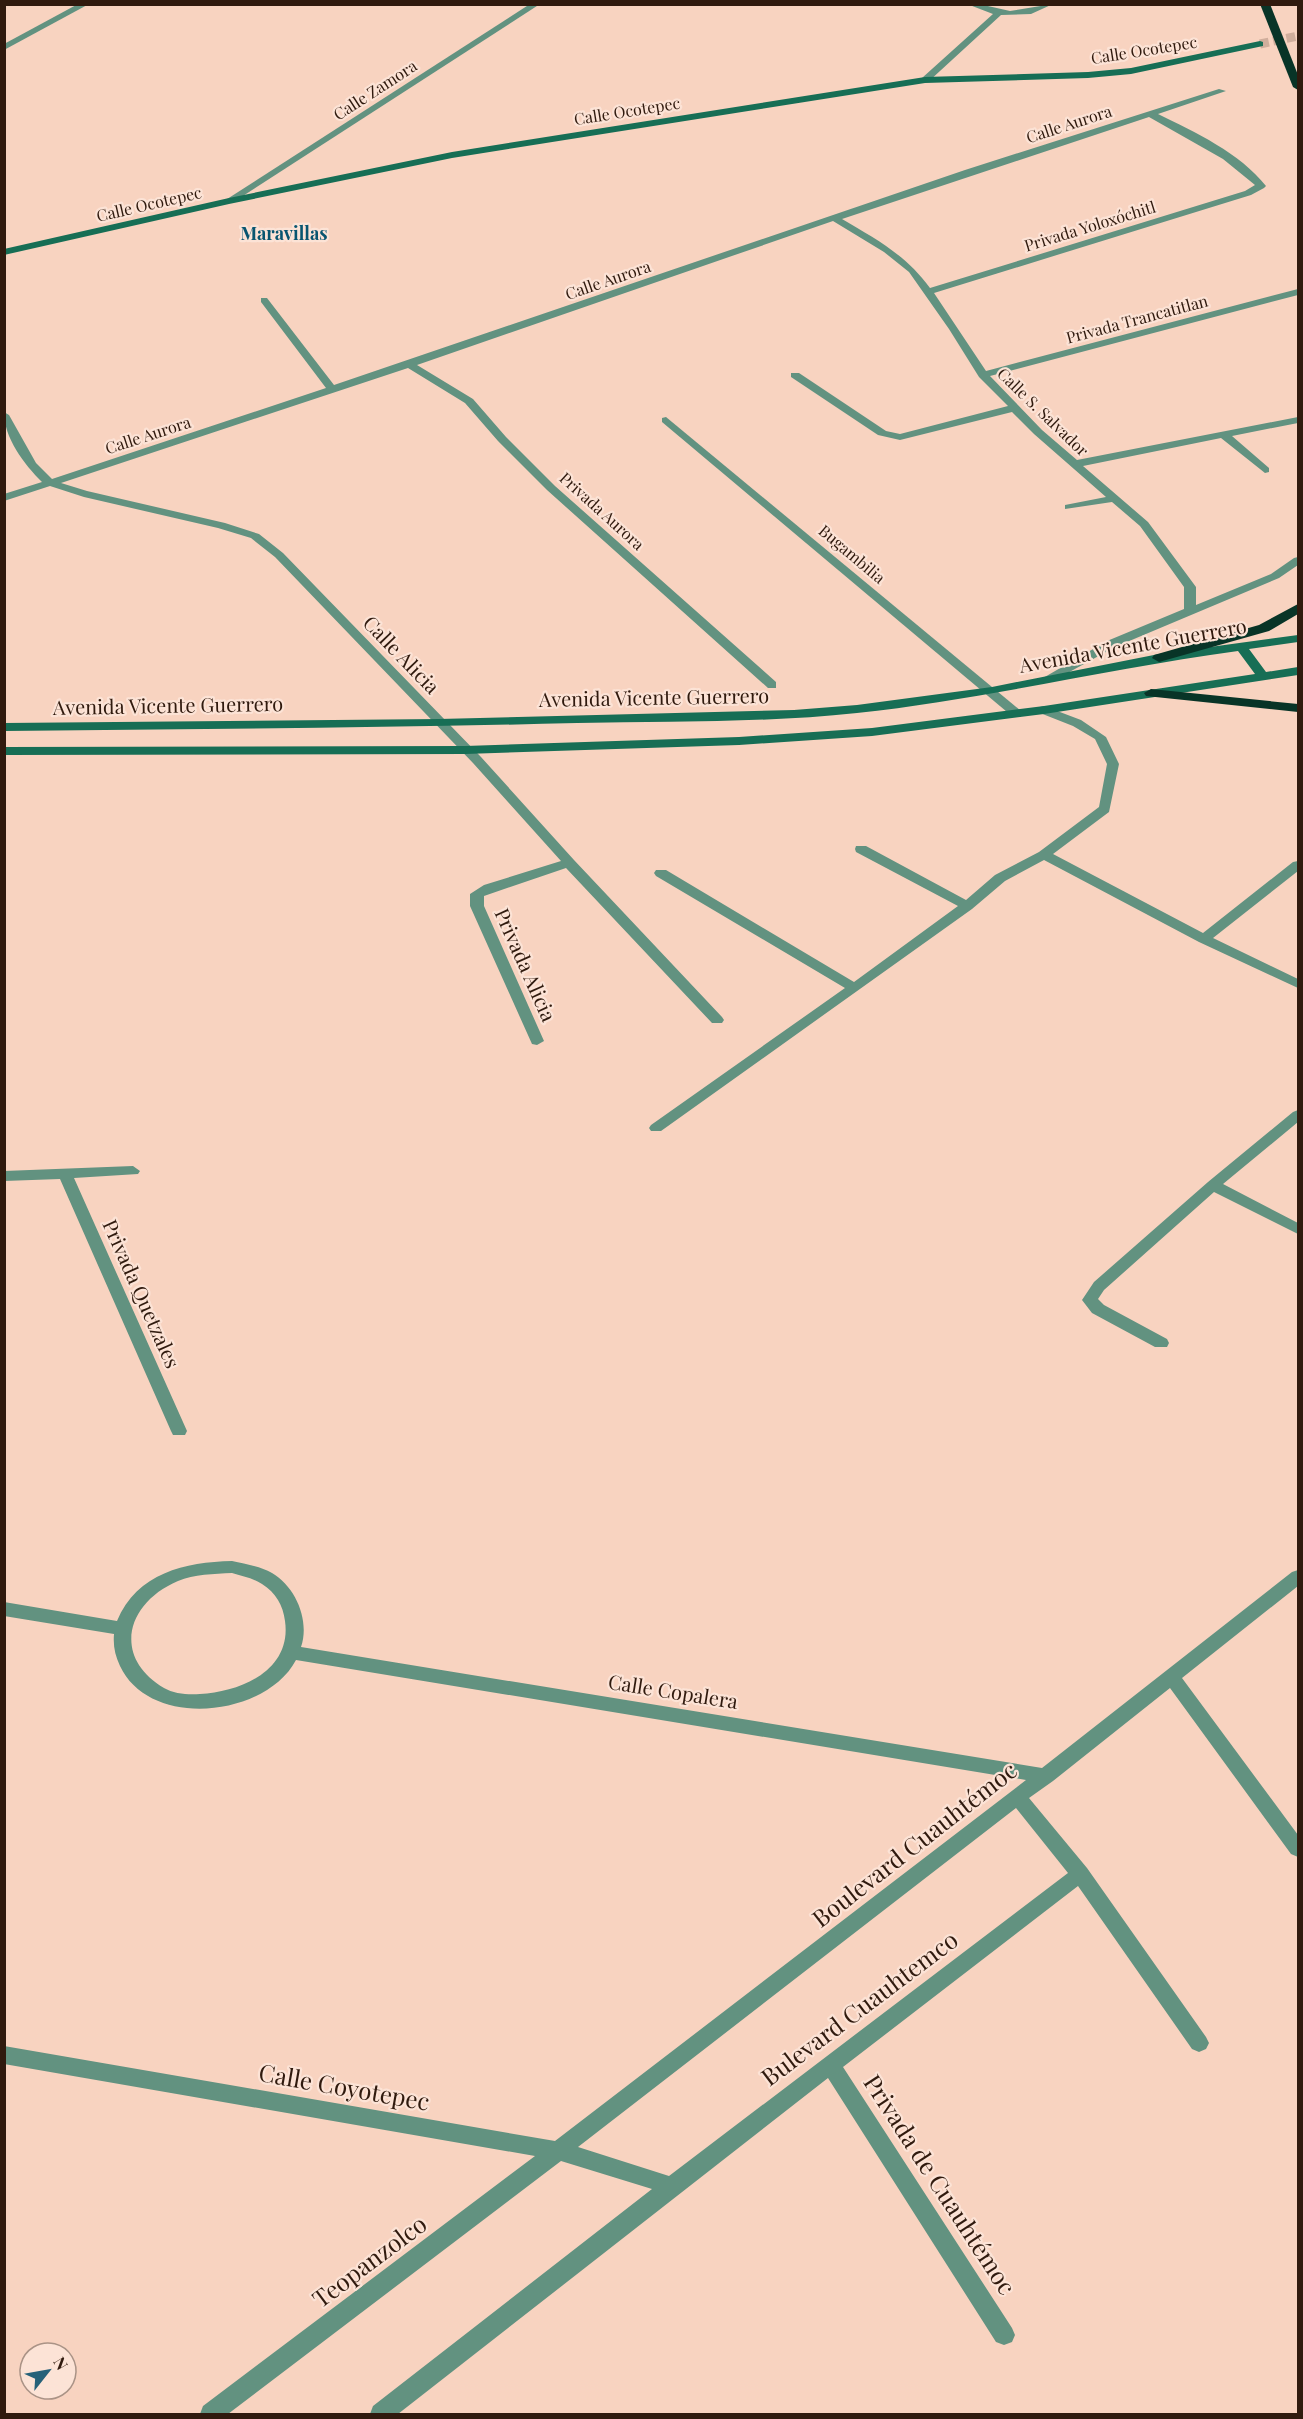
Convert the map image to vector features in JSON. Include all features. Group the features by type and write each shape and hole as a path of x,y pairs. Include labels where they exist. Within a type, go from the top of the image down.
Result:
{"highway":[{"path":"1265,4 1299,87"},
{"path":"1159,658 1264,628 1299,609"},
{"path":"1151,693 1244,700 1299,708"}],"main road":[{"name":"Calle Ocotepec","path":"4,252 229,201 452,155 925,80 1088,75 1131,70 1260,44"},
{"name":"Avenida Vicente Guerrero","path":"4,727 439,723 783,715 857,710 992,691 1159,658 1299,639"},
{"path":"1241,646 1263,676"},
{"path":"4,751 465,750 739,741 872,732 1017,714 1299,671"}],"street":[{"path":"4,48 85,4"},
{"name":"Calle Zamora","path":"229,201 536,4"},
{"path":"971,4 999,13 1031,12 1049,4"},
{"path":"925,80 999,13"},
{"name":"Calle Aurora","path":"4,498 409,364 834,218 1222,91"},
{"name":"Privada Yoloxóchitl","path":"927,292 1248,193 1261,186 1256,179 1221,154 1175,125 1150,114"},
{"name":"Calle S. Salvador","path":"834,218 887,250 912,270 954,328 983,375 1014,408 1144,524 1190,586 1190,613"},
{"name":"Privada Trancatitlan","path":"983,375 1299,292"},
{"path":"264,300 332,389"},
{"name":"Privada Aurora","path":"409,364 470,400 502,439 551,488 772,685"},
{"path":"795,375 882,433 891,436 900,437 1014,408"},
{"name":"Calle Alicia","path":"4,415 31,465 50,483 84,494 221,525 255,536 279,555 717,1020"},
{"name":"Bugambilia","path":"666,420 1017,714"},
{"path":"1075,464 1299,420"},
{"path":"1224,435 1265,470"},
{"path":"1069,507 1115,498"},
{"path":"1049,678 1111,644 1275,576 1299,560"},
{"path":"656,1128 854,988 967,906 1000,879 1044,855 1106,809 1113,764 1100,737 1077,723 1044,710"},
{"path":"861,849 967,906"},
{"path":"1044,855 1204,939 1299,984"},
{"name":"Privada Alicia","path":"537,1041 477,906 477,894 489,888 569,863"},
{"path":"1204,939 1299,865"},
{"path":"661,873 854,988"},
{"path":"1161,1343 1098,1309 1090,1300 1099,1286 1213,1185 1299,1115"},
{"path":"4,1176 133,1171"},
{"name":"Privada Quetzales","path":"65,1174 179,1431"},
{"path":"1213,1185 1299,1229"},
{"path":"232,1567 265,1577 287,1596 297,1623 292,1652 270,1678 256,1688 229,1699 199,1703 171,1700 147,1689 130,1672 121,1651 122,1629 136,1602 162,1581 196,1568 232,1567"},
{"name":"Boulevard Cuauhtémoc","path":"560,2151 1047,1776 1299,1577"},
{"path":"4,1610 122,1629"},
{"name":"Calle Copalera","path":"292,1652 1047,1776"},
{"path":"1172,1677 1299,1849"},
{"path":"1018,1798 1080,1874 1198,2043"},
{"name":"Bulevard Cuauhtemco","path":"672,2186 1080,1874"},
{"name":"Calle Coyotepec","path":"4,2055 560,2151 672,2186"},
{"name":"Privada de Cuauhtémoc","path":"830,2064 1004,2335"},
{"name":"Teopanzolco","path":"211,2415 560,2151"},
{"path":"381,2415 672,2186"}],"tunnel":[{"path":"1260,44 1298,36"}],"district":[{"name":"Maravillas","path":"284,234"}]}
